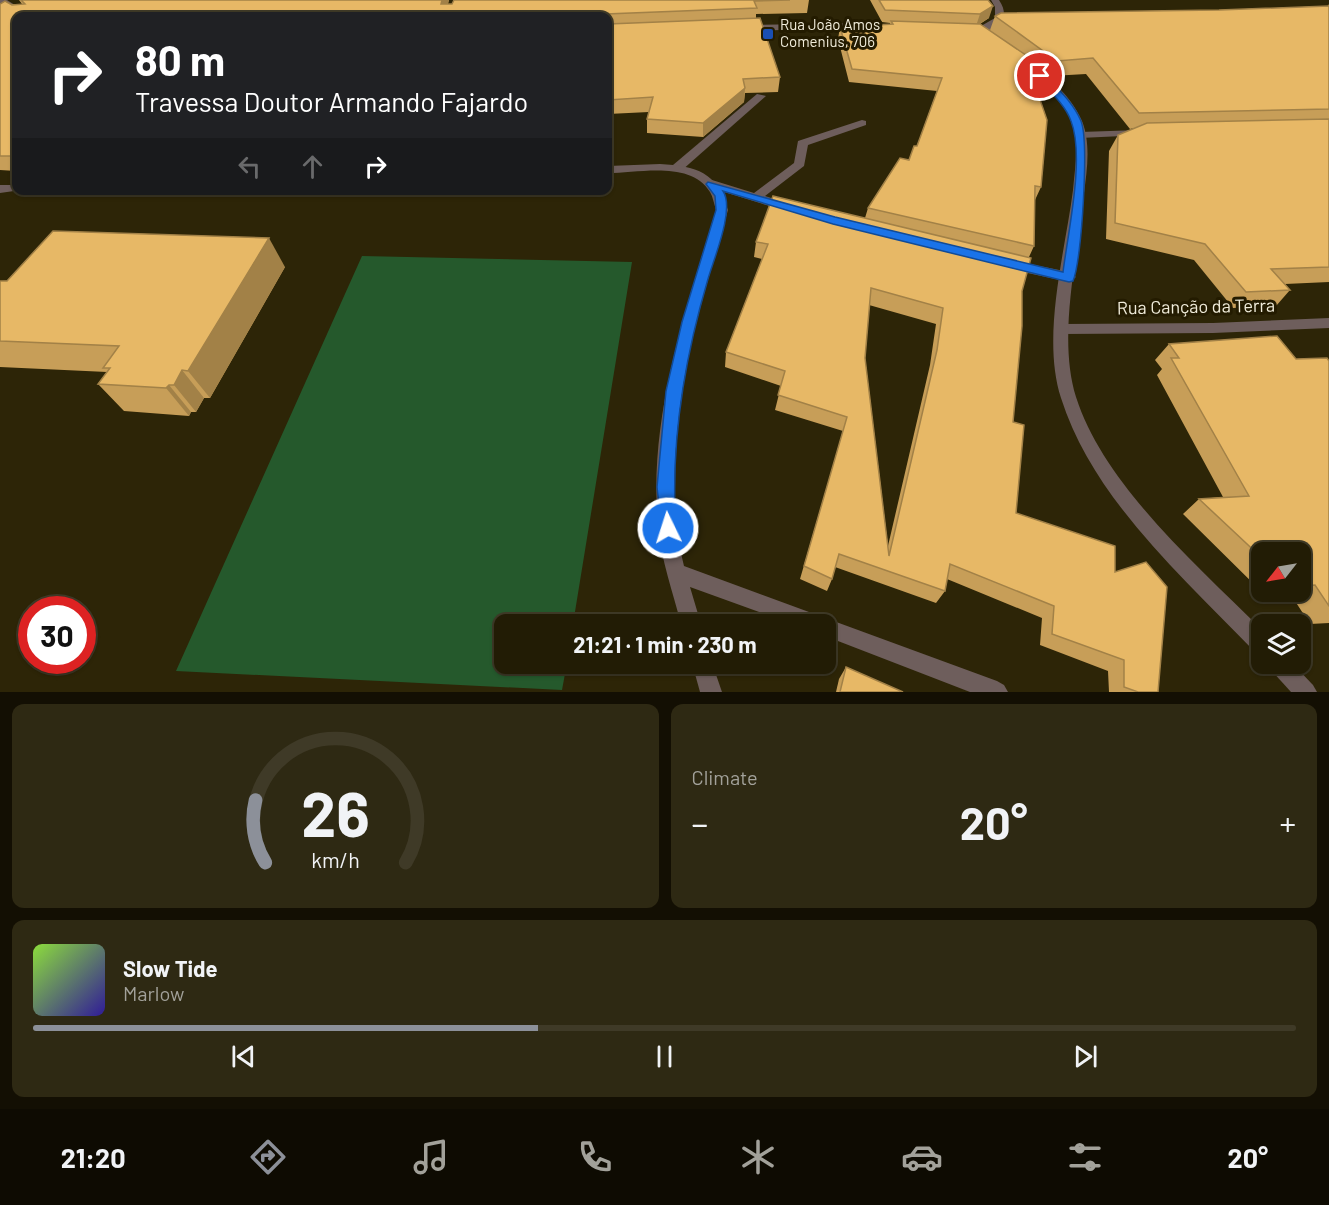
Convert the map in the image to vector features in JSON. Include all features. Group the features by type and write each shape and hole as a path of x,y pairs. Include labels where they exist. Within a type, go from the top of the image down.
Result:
{"street":[{"path":"1,0 20,12"},
{"path":"995,0 1001,7 1000,19"},
{"path":"978,31 1000,19 1011,18"},
{"path":"732,28 802,25 883,27"},
{"path":"954,29 978,31 997,41"},
{"path":"1013,52 1063,100 1076,119 1080,135 1082,159 1063,329 1068,394 1084,435 1107,474 1141,515 1251,633"},
{"path":"677,168 761,96"},
{"path":"755,198 800,164 802,143 862,123"},
{"path":"1080,135 1156,133"},
{"path":"612,170 677,168 696,174 712,184 800,211"},
{"path":"689,614 668,528 665,487 673,391 688,322 722,210 720,195 712,184"},
{"path":"992,260 1069,278"},
{"name":"Rua Canção da Terra","path":"1063,329 1213,328 1329,323"},
{"path":"678,573 791,614"},
{"path":"836,630 997,692"},
{"path":"705,674 711,692"},
{"path":"1289,674 1306,692"}],"green space":[{"path":"362,256 632,262 575,614 494,614 494,674 565,674 562,690 176,671"}],"building":[{"path":"21,0 442,0 441,4 452,4 454,0 790,0 754,1 757,8 612,14 12,12 12,156 0,156 0,4 5,1 12,5 25,4"},
{"path":"879,0 988,0 993,6 980,14 885,10"},
{"path":"1329,6 1329,109 1139,113 1093,58 1057,61 995,16 1001,13"},
{"path":"760,18 780,77 743,79 745,88 703,123 647,119 653,97 612,100 612,24"},
{"path":"891,21 980,24 1039,64 1021,65 1035,85 1047,120 1041,187 1035,186 1034,246 868,208 900,158 909,160 914,146 917,146 942,78 852,69 840,27 893,24"},
{"path":"1329,119 1329,267 1271,269 1290,290 1246,292 1205,244 1115,223 1118,135 1147,123"},
{"path":"773,196 1031,258 1022,291 1022,326 1013,422 1024,425 1016,513 1115,546 1115,572 1146,562 1167,587 1158,692 1138,692 1124,687 1124,660 1052,634 1054,606 950,564 945,591 839,554 832,579 804,566 847,417 778,395 785,371 726,352 768,244 756,242","holes":["871,288 943,308 937,350 889,556 865,358"]},
{"path":"53,231 269,238 188,371 182,370 174,385 166,388 98,384 110,368 103,368 119,346 0,341 0,281 7,281"},
{"path":"1277,336 1296,359 1327,358 1329,361 1329,606 1315,585 1311,585 1311,542 1251,542 1251,548 1199,499 1249,496 1171,358 1179,358 1169,344"},
{"path":"846,667 903,692 840,692"}],"place":[{"name":"Rua João Amos Comenius, 706","path":"768,34"}],"route":[{"path":"668,528 665,487 673,391 688,322 722,210 720,195 712,184 833,220 1069,278 1082,159 1080,135 1076,119 1063,100 1040,76"}]}
